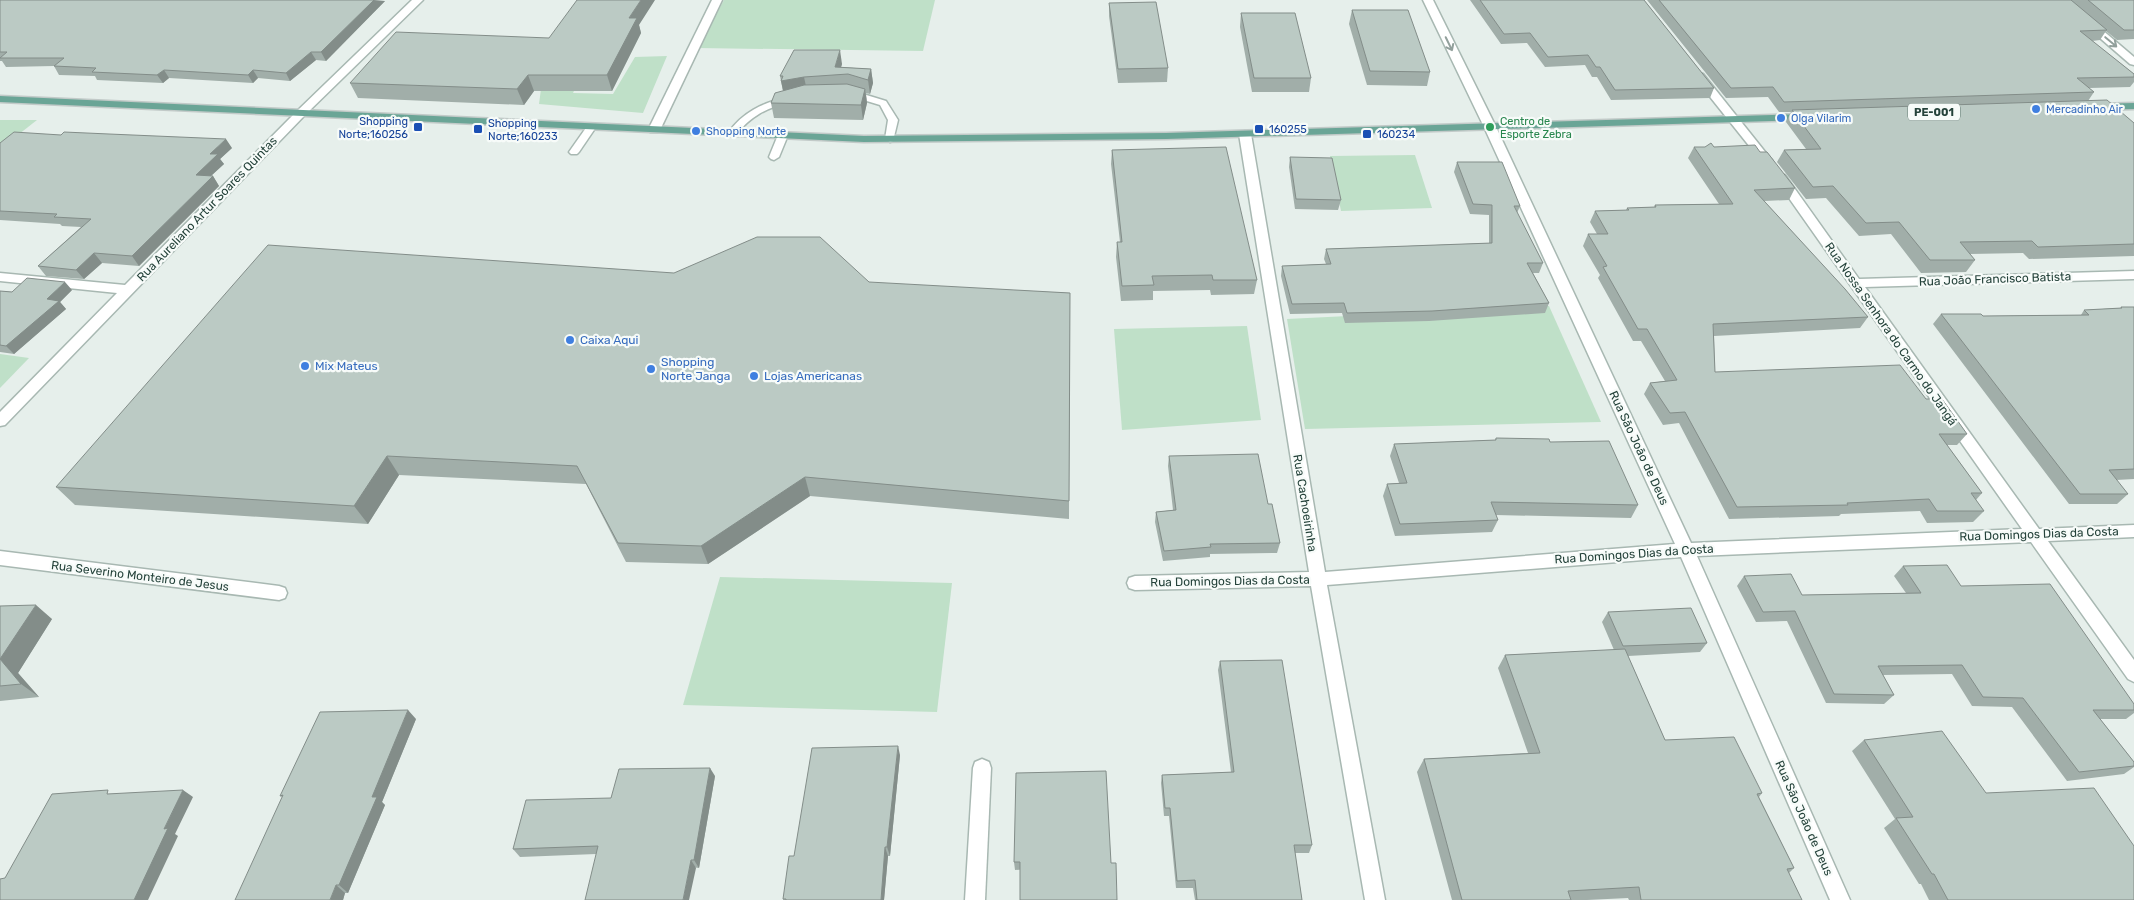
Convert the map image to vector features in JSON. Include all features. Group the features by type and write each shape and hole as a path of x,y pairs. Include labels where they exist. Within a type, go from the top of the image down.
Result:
{"main road":[{"path":"0,99 654,130 890,138 1245,134 1820,116"},
{"path":"2085,107 2134,106"}],"street":[{"name":"Rua Aureliano Artur Soares Quintas","path":"0,421 301,113 418,0"},
{"path":"654,130 718,0"},
{"name":"Rua São João de Deus","path":"1428,0 1490,127 1686,550 1840,900"},
{"path":"2060,0 2134,62"},
{"name":"Rua Nossa Senhora do Carmo do Jangá","path":"1693,68 1790,189 2134,674"},
{"name":"Rua Cachoeirinha","path":"1245,134 1318,578 1375,900"},
{"name":"Rua João Francisco Batista","path":"1855,283 2134,275"},
{"path":"0,277 129,290"},
{"name":"Rua Domingos Dias da Costa","path":"1135,583 1318,578 1686,550 2134,531"},
{"name":"Rua Severino Monteiro de Jesus","path":"0,558 279,593"},
{"path":"975,900 982,768"}],"lane":[{"path":"841,94 850,93 883,103 893,120 890,138"},
{"path":"733,133 741,120 759,108 796,96"},
{"path":"574,152 591,127"},
{"path":"774,157 783,135"}],"green space":[{"path":"724,0 935,0 923,51 697,48"},
{"path":"593,50 573,93 613,94 635,57 667,56 643,113 539,104 541,89"},
{"path":"0,120 37,120 0,149"},
{"path":"1415,155 1432,208 1341,211 1330,156"},
{"path":"1549,306 1601,422 1305,429 1287,319"},
{"path":"1247,326 1261,420 1122,430 1114,329"},
{"path":"0,354 29,358 0,388"},
{"path":"720,577 952,583 937,712 683,705"}],"building":[{"path":"0,0 374,0 321,52 311,52 286,73 253,70 248,75 164,70 157,75 92,72 96,68 54,66 64,58 0,58 7,52 0,52"},
{"path":"577,0 641,0 629,18 637,18 607,75 528,75 517,89 350,83 396,32 549,38"},
{"path":"1480,0 1644,0 1714,88 1615,90 1600,67 1596,67 1588,55 1548,57 1530,33 1504,34"},
{"path":"1659,0 2071,0 2107,30 2080,31 2134,74 2134,77 2077,78 2094,92 1784,102 1773,87 1731,88"},
{"path":"2088,0 2134,0 2134,30 2124,30"},
{"path":"1156,2 1168,68 1118,69 1109,3"},
{"path":"1352,10 1408,10 1430,72 1370,71"},
{"path":"1241,13 1295,13 1311,78 1254,78"},
{"path":"794,50 840,50 835,67 871,69 868,80 848,74 804,77 781,81 783,76 780,76"},
{"path":"847,84 865,89 861,105 771,103 775,93 804,85"},
{"path":"2107,100 2134,123 2134,244 2038,247 2032,241 1960,242 1975,260 1930,260 1899,222 1866,223 1833,186 1813,187 1784,150 1821,149 1792,110"},
{"path":"14,132 61,135 64,132 226,139 210,154 218,154 196,175 213,176 132,256 94,253 76,270 38,266 91,219 54,217 57,214 0,211 0,143"},
{"path":"1711,143 1714,147 1755,145 1760,152 1767,152 1795,188 1754,190 1845,289 1868,317 1713,324 1715,372 1900,365 1926,399 1942,399 1967,434 1939,434 1982,493 1971,493 1984,511 1937,511 1929,499 1847,503 1848,505 1737,507 1685,412 1670,413 1650,383 1677,380 1647,329 1638,329 1603,267 1607,266 1588,234 1608,234 1595,211 1629,210 1627,208 1656,207 1655,205 1733,204 1694,147 1705,147"},
{"path":"1226,147 1257,280 1213,280 1212,275 1152,276 1154,285 1122,286 1117,242 1122,242 1112,150"},
{"path":"1290,157 1332,158 1341,200 1296,199"},
{"path":"1457,162 1502,162 1520,206 1514,206 1543,263 1527,263 1549,303 1432,311 1347,313 1344,303 1292,304 1282,266 1331,264 1326,249 1492,243 1492,205 1473,204"},
{"path":"757,237 820,237 869,282 1070,293 1069,501 805,477 701,546 618,543 577,466 387,456 354,506 56,487 268,245 674,273"},
{"path":"27,278 65,282 47,299 59,301 6,346 0,345 0,291 12,292"},
{"path":"2134,307 2134,469 2109,470 2128,494 2080,494 1941,314 1981,314 1983,316 2089,315 2084,310"},
{"path":"1496,438 1549,439 1550,442 1609,441 1638,505 1491,502 1498,520 1400,524 1387,484 1407,483 1394,444 1496,440"},
{"path":"1258,454 1268,504 1272,504 1280,543 1210,544 1211,547 1164,551 1156,512 1176,510 1169,456"},
{"path":"1947,565 1961,586 2050,584 2134,704 2134,710 2093,710 2134,762 2134,766 2079,772 2023,698 1983,697 1962,665 1878,666 1894,695 1834,694 1795,611 1763,612 1744,576 1791,574 1802,595 1921,593 1903,566"},
{"path":"36,605 0,659 0,606"},
{"path":"1691,608 1707,643 1623,646 1608,612"},
{"path":"1625,649 1665,740 1734,737 1762,793 1757,794 1794,868 1787,869 1802,900 1641,900 1639,887 1568,891 1571,900 1462,900 1424,759 1540,753 1505,655"},
{"path":"0,659 21,684 0,686"},
{"path":"1282,660 1312,845 1294,845 1302,900 1197,900 1195,880 1177,881 1170,808 1165,808 1162,775 1234,772 1220,661"},
{"path":"408,710 372,797 377,797 339,885 336,885 330,900 235,900 283,795 280,796 320,712"},
{"path":"1942,731 1986,793 2094,788 2134,846 2134,900 1948,900 1934,874 1932,874 1896,818 1913,817 1864,740"},
{"path":"898,746 887,847 885,847 881,900 783,899 789,856 794,856 812,748"},
{"path":"710,768 694,860 691,860 683,900 585,900 598,846 513,849 526,800 611,798 619,769"},
{"path":"1106,771 1111,863 1116,863 1117,900 1020,900 1020,862 1014,862 1016,773"},
{"path":"108,790 107,794 183,790 164,829 168,828 134,900 0,900 0,879 5,878 52,794"}],"place":[{"name":"Mercadinho Air","path":"2036,109"},
{"name":"Olga Vilarim","path":"1781,118"},
{"name":"Shopping Norte;160256","path":"418,127"},
{"name":"Centro de Esporte Zebra","path":"1490,127"},
{"name":"Shopping Norte;160233","path":"478,129"},
{"name":"160255","path":"1259,129"},
{"name":"Shopping Norte","path":"696,131"},
{"name":"160234","path":"1367,134"},
{"name":"Caixa Aqui","path":"570,340"},
{"name":"Mix Mateus","path":"305,366"},
{"name":"Shopping Norte Janga","path":"651,369"},
{"name":"Lojas Americanas","path":"754,376"}]}
